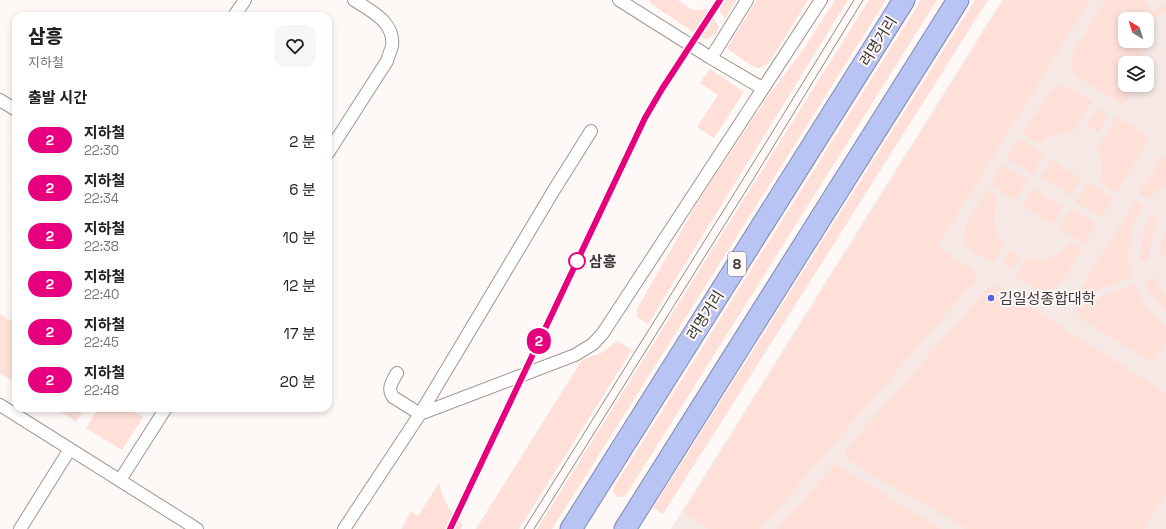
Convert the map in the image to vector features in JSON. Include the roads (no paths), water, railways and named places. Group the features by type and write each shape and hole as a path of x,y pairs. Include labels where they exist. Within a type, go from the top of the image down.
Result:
{"highway":[{"name":"려명거리","path":"571,529 904,0"},
{"path":"625,529 958,0"}],"street":[{"path":"237,12 245,0"},
{"path":"332,147 387,61 392,46 391,35 387,24 377,15 354,0"},
{"path":"619,0 634,4 710,58 762,88"},
{"path":"710,58 747,0"},
{"path":"420,414 575,355 593,344 603,333 821,0"},
{"path":"0,100 12,108"},
{"path":"344,529 420,414 591,131"},
{"path":"397,373 390,386 390,392 393,397 420,414"},
{"path":"0,405 197,529"},
{"path":"120,480 163,412"},
{"path":"20,529 70,449"}],"tram line":[{"path":"524,529 854,0"},
{"path":"534,529 754,178 863,0"}],"metro line":[{"name":"2","path":"450,529 645,118 662,89 720,0"}],"place":[{"name":"삼흥","path":"577,261"},
{"name":"김일성종합대학","path":"991,298"}]}
